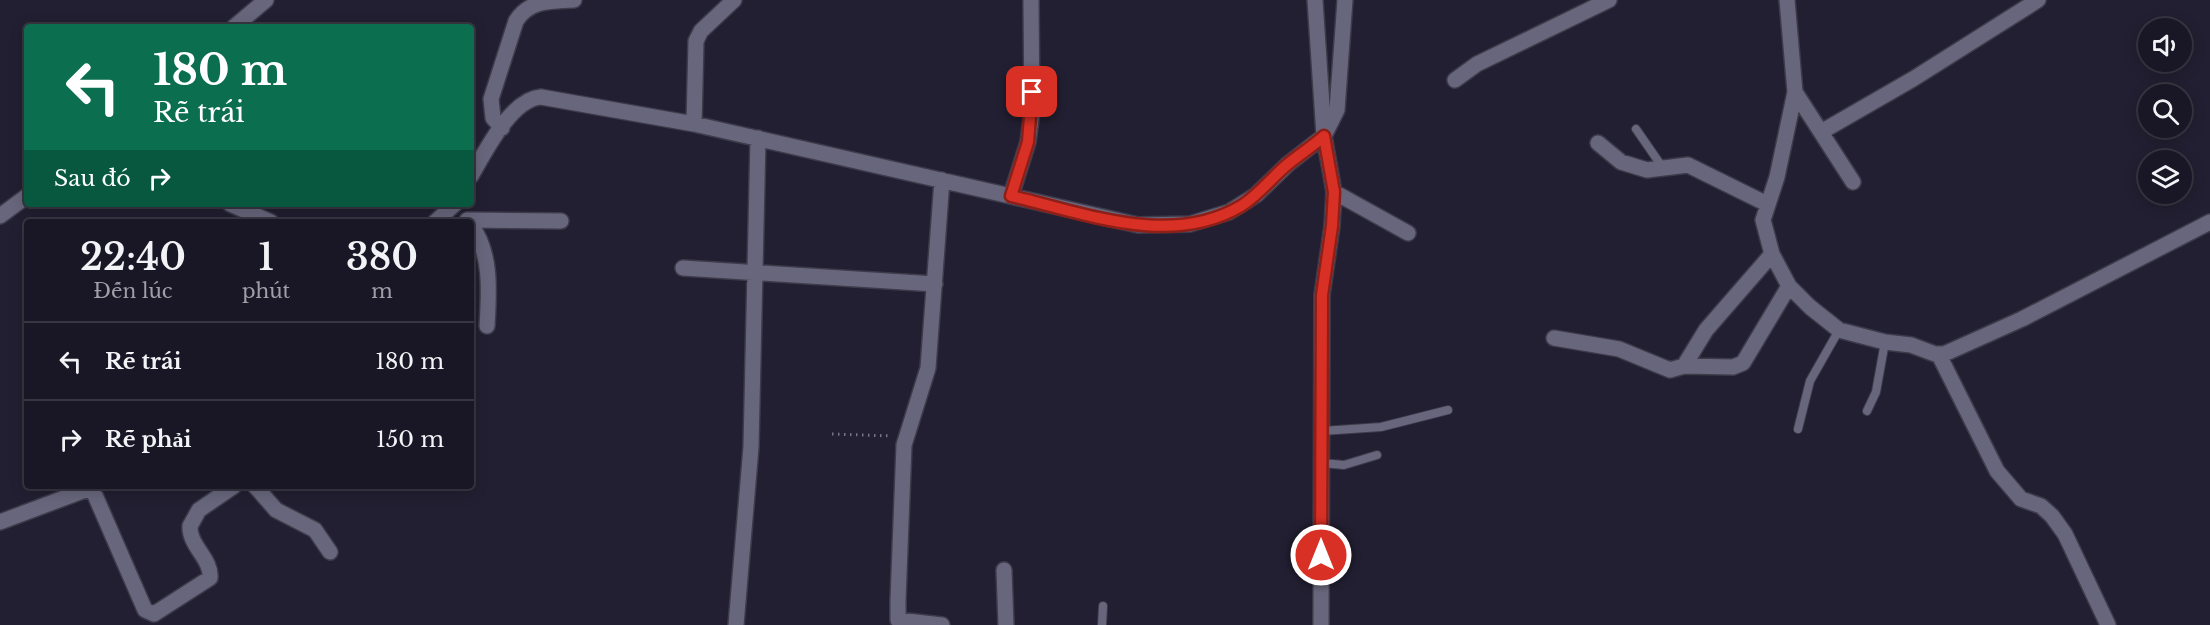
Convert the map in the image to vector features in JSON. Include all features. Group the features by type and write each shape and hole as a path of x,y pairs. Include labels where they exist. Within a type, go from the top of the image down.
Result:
{"street":[{"path":"238,24 266,0"},
{"path":"502,128 493,118 491,99 521,12 532,4 574,0"},
{"path":"694,124 696,41 701,31 734,0"},
{"path":"1011,196 1028,142 1032,112 1031,0"},
{"path":"1315,0 1324,136 1334,192 1332,226 1322,295 1321,625"},
{"path":"474,171 518,106 528,99 541,97 694,124 1138,225 1190,225 1216,218 1242,205 1324,136 1337,110 1345,0"},
{"path":"1455,80 1477,64 1609,0"},
{"path":"1786,0 1795,92 1777,177 1763,220 1773,254 1789,286 1810,307 1839,330 1885,342 1911,345 1939,355 2022,319 2210,222"},
{"path":"1821,132 1913,79 2038,0"},
{"path":"1795,92 1853,182"},
{"path":"736,625 751,447 753,272 758,138"},
{"path":"1598,143 1622,162 1647,170 1688,165 1767,204"},
{"path":"942,180 928,368 920,400 906,436 898,622 942,625"},
{"path":"1334,192 1408,233"},
{"path":"0,216 24,198"},
{"path":"237,207 264,219"},
{"path":"439,219 452,208 464,219"},
{"path":"474,223 561,221"},
{"path":"474,230 482,240 489,288 487,326"},
{"path":"1684,366 1706,330 1773,254"},
{"path":"683,268 935,284"},
{"path":"1554,338 1618,349 1670,370 1684,366 1733,368 1743,363 1789,286"},
{"path":"1939,355 1997,471 2021,499 2041,506 2052,516 2065,534 2108,625"},
{"path":"0,522 85,489"},
{"path":"94,489 147,613 154,614 210,578 209,567 193,542 190,526 194,517 205,505 229,489"},
{"path":"258,489 276,510 315,530 330,552"},
{"path":"1004,570 1006,625"}],"lane":[{"path":"1636,129 1664,169"},
{"path":"1798,429 1810,381 1839,330"},
{"path":"1867,411 1876,392 1885,342"},
{"path":"1322,431 1381,427 1448,410"},
{"path":"1322,463 1344,465 1377,455"},
{"path":"1102,625 1103,606"}],"path":[{"path":"832,434 906,436"}],"route":[{"path":"1032,92 1028,142 1011,196 1138,225 1190,225 1229,212 1256,195 1288,164 1324,136 1331,165 1334,211 1322,295 1321,555"}]}
